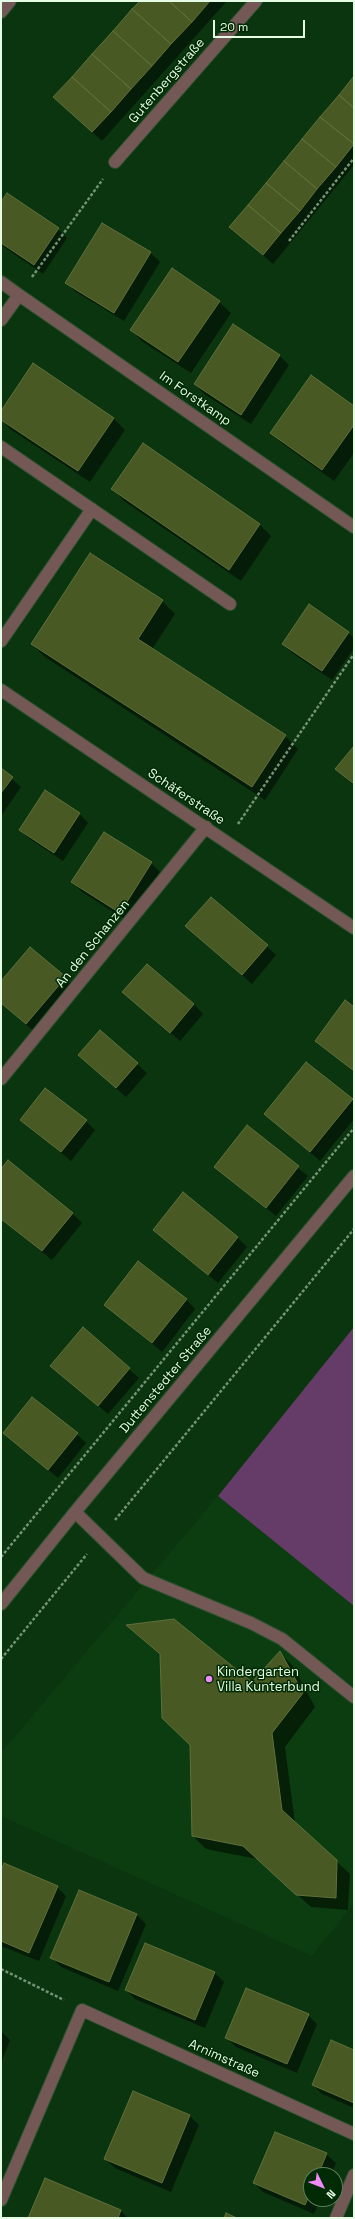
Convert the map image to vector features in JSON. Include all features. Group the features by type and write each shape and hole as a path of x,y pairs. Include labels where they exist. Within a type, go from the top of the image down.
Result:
{"street":[{"path":"1,12 10,1"},
{"name":"Gutenbergstraße","path":"115,162 256,1"},
{"name":"Im Forstkamp","path":"1,282 354,527"},
{"path":"1,320 19,295"},
{"path":"1,447 230,604"},
{"path":"1,641 92,509"},
{"name":"Schäferstraße","path":"1,690 354,928"},
{"name":"An den Schanzen","path":"1,1079 206,827"},
{"name":"Duttenstedter Straße","path":"1,1604 75,1512 354,1176"},
{"path":"75,1512 143,1578 251,1623 282,1639 354,1697"},
{"path":"1,2200 82,2010"},
{"name":"Arnimstraße","path":"82,2010 354,2134"},
{"path":"336,2218 354,2175"}],"path":[{"path":"289,241 354,158"},
{"path":"19,295 115,162"},
{"path":"226,841 354,654"},
{"path":"1,1556 354,1128"},
{"path":"1,1659 354,1229"},
{"path":"1,1969 42,1988 82,2010"}],"shaded area":[{"path":"354,1327 354,1606 218,1496"},
{"name":"Kindergarten Villa Kunterbund","path":"218,1496 354,1606 354,1903 312,1956 1,1816 1,1753"}],"building":[{"path":"140,1 169,1 192,22 171,44 132,9"},
{"path":"169,1 210,1 192,22"},
{"path":"132,9 171,44 152,66 113,31"},
{"path":"113,31 152,66 131,89 92,54"},
{"path":"92,54 131,89 111,112 72,77"},
{"path":"354,76 354,108 339,95"},
{"path":"72,77 111,112 92,132 53,97"},
{"path":"339,95 354,108 354,144 320,117"},
{"path":"320,117 354,144 336,167 302,139"},
{"path":"302,139 336,167 317,189 284,161"},
{"path":"284,161 317,189 300,211 266,183"},
{"path":"266,183 300,211 281,233 248,205"},
{"path":"7,193 59,228 34,265 1,243 1,202"},
{"path":"248,205 281,233 263,255 229,227"},
{"path":"102,223 151,252 114,313 65,283"},
{"path":"172,268 220,301 178,362 130,330"},
{"path":"233,324 280,355 241,415 194,384"},
{"path":"33,363 114,418 78,471 1,420 1,411"},
{"path":"311,375 354,406 354,425 322,470 270,433"},
{"path":"143,443 260,524 229,570 111,489"},
{"path":"90,553 163,600 138,639 286,735 252,787 31,644"},
{"path":"309,604 349,632 322,671 282,644"},
{"path":"354,746 354,784 335,769"},
{"path":"1,768 13,777 1,793"},
{"path":"45,790 80,813 54,853 19,830"},
{"path":"104,832 152,862 120,913 71,882"},
{"path":"211,897 268,945 242,975 185,926"},
{"path":"30,947 66,977 26,1024 1,1003 1,981"},
{"path":"147,964 194,1004 170,1033 122,992"},
{"path":"345,1000 354,1007 354,1071 315,1041"},
{"path":"100,1030 138,1063 116,1088 78,1055"},
{"path":"306,1062 353,1099 310,1152 264,1114"},
{"path":"45,1088 87,1120 61,1152 20,1120"},
{"path":"247,1125 299,1166 266,1208 214,1167"},
{"path":"8,1160 73,1213 42,1251 1,1219 1,1169"},
{"path":"183,1192 238,1237 208,1275 153,1230"},
{"path":"138,1261 187,1299 152,1343 104,1305"},
{"path":"83,1327 130,1368 98,1406 50,1366"},
{"path":"32,1397 78,1433 48,1470 3,1433"},
{"path":"174,1619 252,1682 280,1651 303,1693 272,1733 282,1810 337,1860 336,1898 296,1895 243,1846 192,1836 190,1745 162,1718 160,1654 126,1625"},
{"path":"4,1863 58,1886 29,1953 1,1941 1,1871"},
{"path":"79,1890 137,1914 109,1982 50,1958"},
{"path":"145,1943 215,1972 195,2020 125,1990"},
{"path":"246,1988 309,2014 287,2064 225,2038"},
{"path":"331,2040 354,2050 354,2103 312,2085"},
{"path":"133,2091 190,2115 162,2183 104,2159"},
{"path":"275,2132 327,2153 321,2167 303,2167 303,2204 253,2183"},
{"path":"45,2178 121,2210 118,2218 28,2218"},
{"path":"226,2213 237,2218 224,2218"}],"place":[{"name":"Kindergarten Villa Kunterbund","path":"209,1679"}]}
